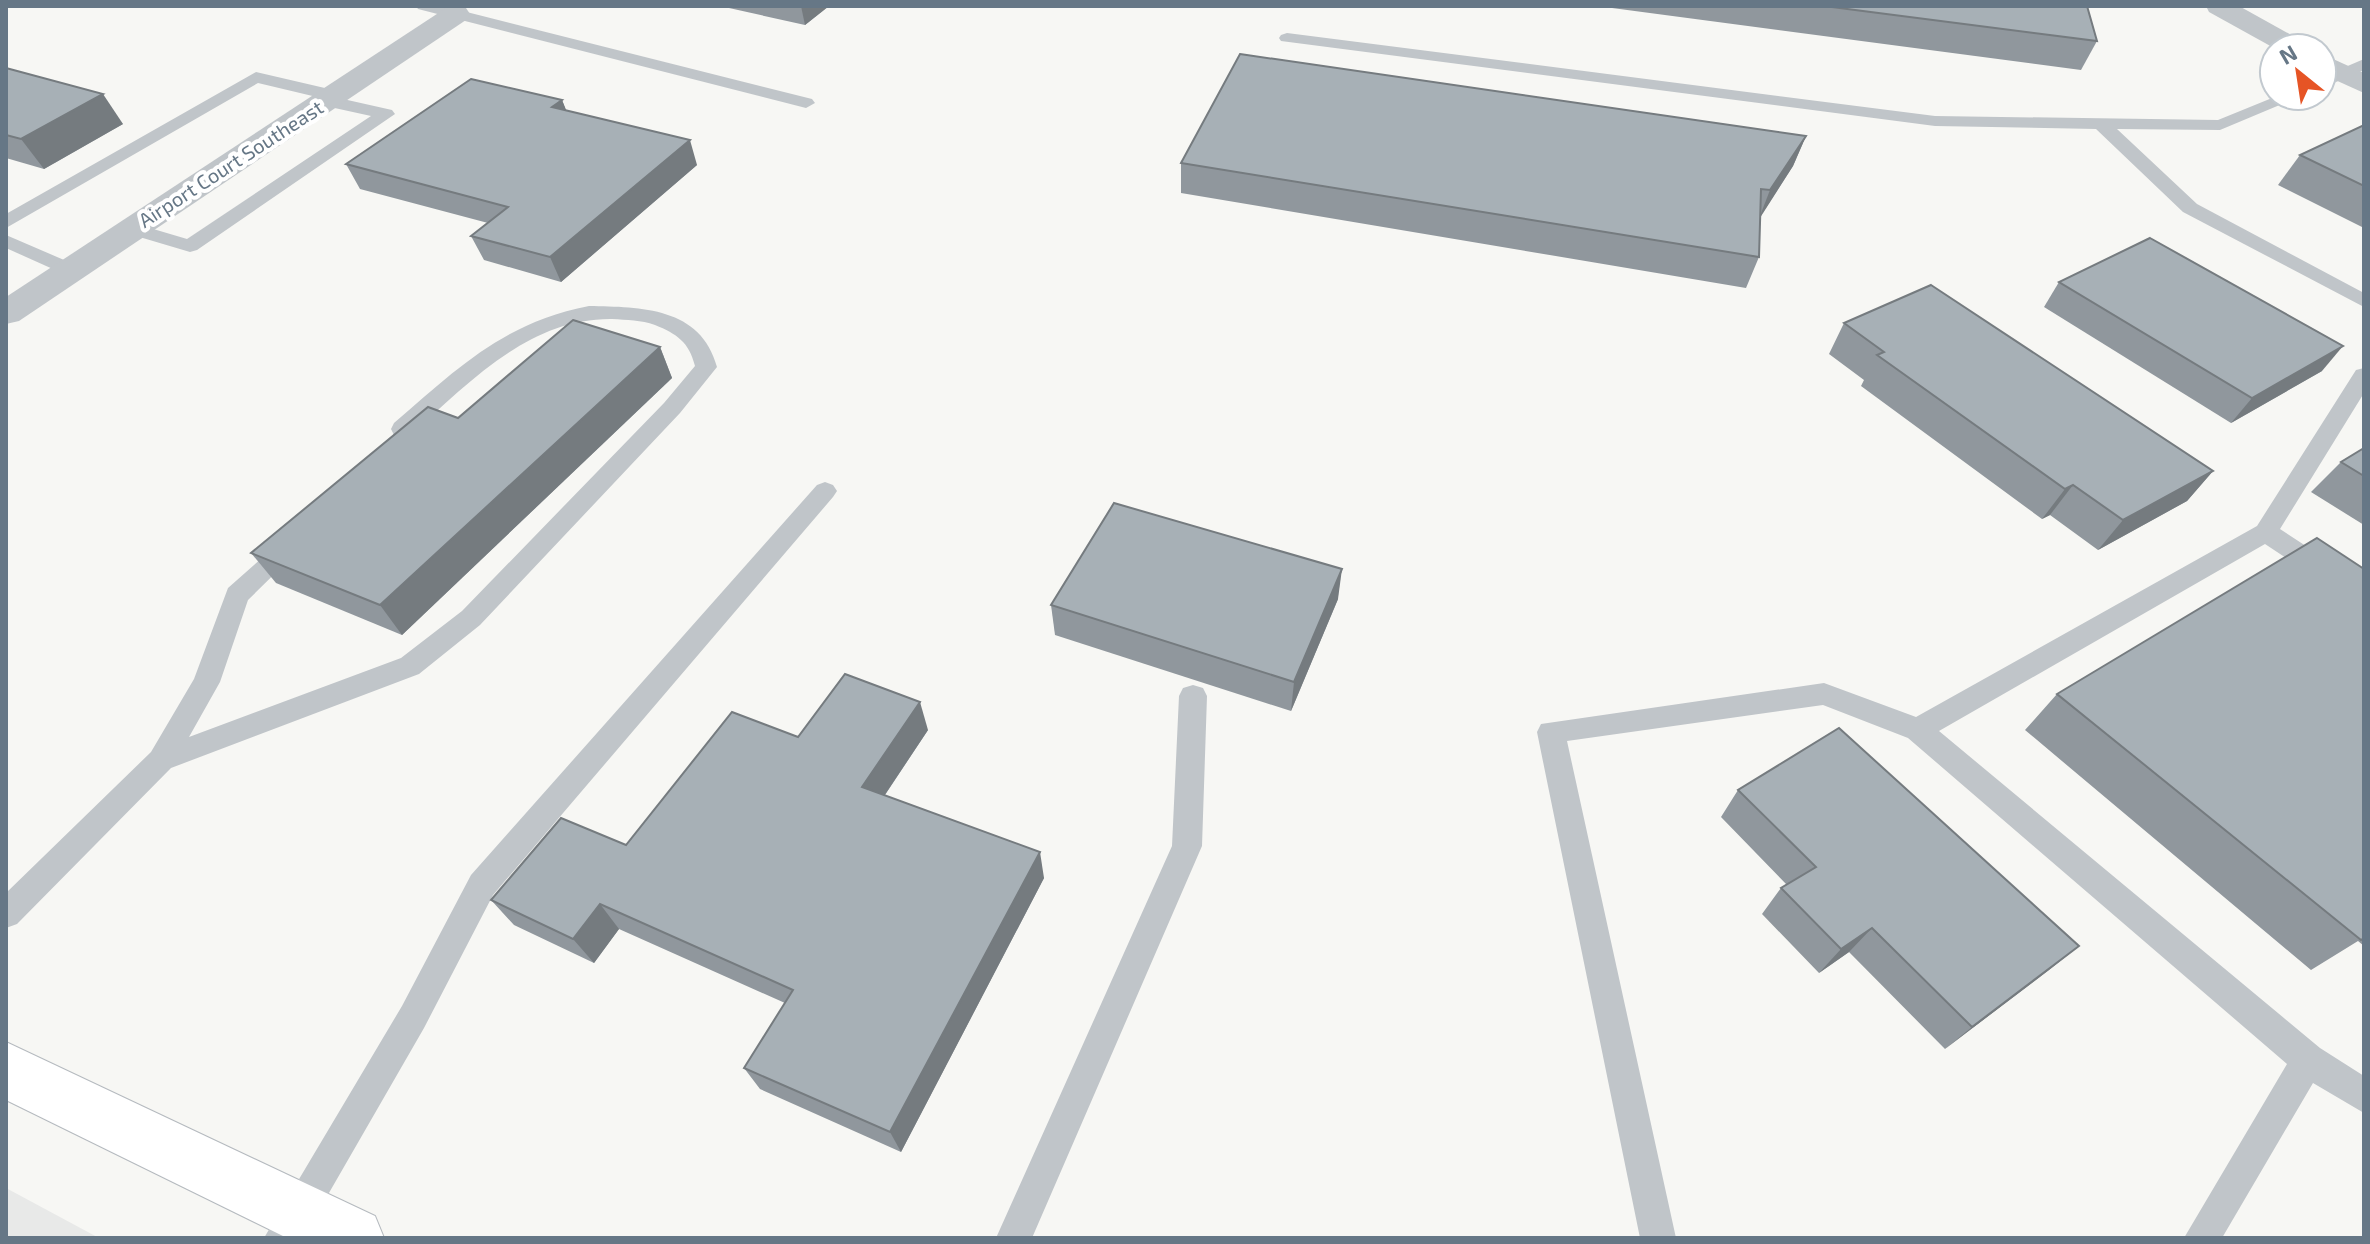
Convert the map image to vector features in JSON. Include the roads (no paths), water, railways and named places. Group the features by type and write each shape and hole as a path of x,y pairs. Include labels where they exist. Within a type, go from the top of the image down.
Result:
{"main road":[{"path":"6,1070 291,1225 353,1238"}],"street":[{"path":"2219,6 2265,32"},
{"name":"Airport Court Southeast","path":"6,313 456,14"}],"lane":[{"path":"424,6 806,103"},
{"path":"1287,38 1935,121 2220,125 2258,110"},
{"path":"6,222 256,77 386,114 190,246 133,229"},
{"path":"2101,124 2190,208 2364,301"},
{"path":"6,241 71,270"},
{"path":"161,760 410,666 471,618 672,408 706,367 702,349 691,333 652,316 597,309 568,314 502,345 389,441"},
{"path":"1918,730 2266,532 2364,375"},
{"path":"291,1225 413,1017 482,885 825,491"},
{"path":"2266,532 2364,597"},
{"path":"6,914 161,760 207,682 237,595 303,534"},
{"path":"1658,1238 1551,732 1824,694 1918,730 2308,1060 2364,1096"},
{"path":"1014,1238 1187,846 1193,696"},
{"path":"2202,1238 2308,1060"}]}
